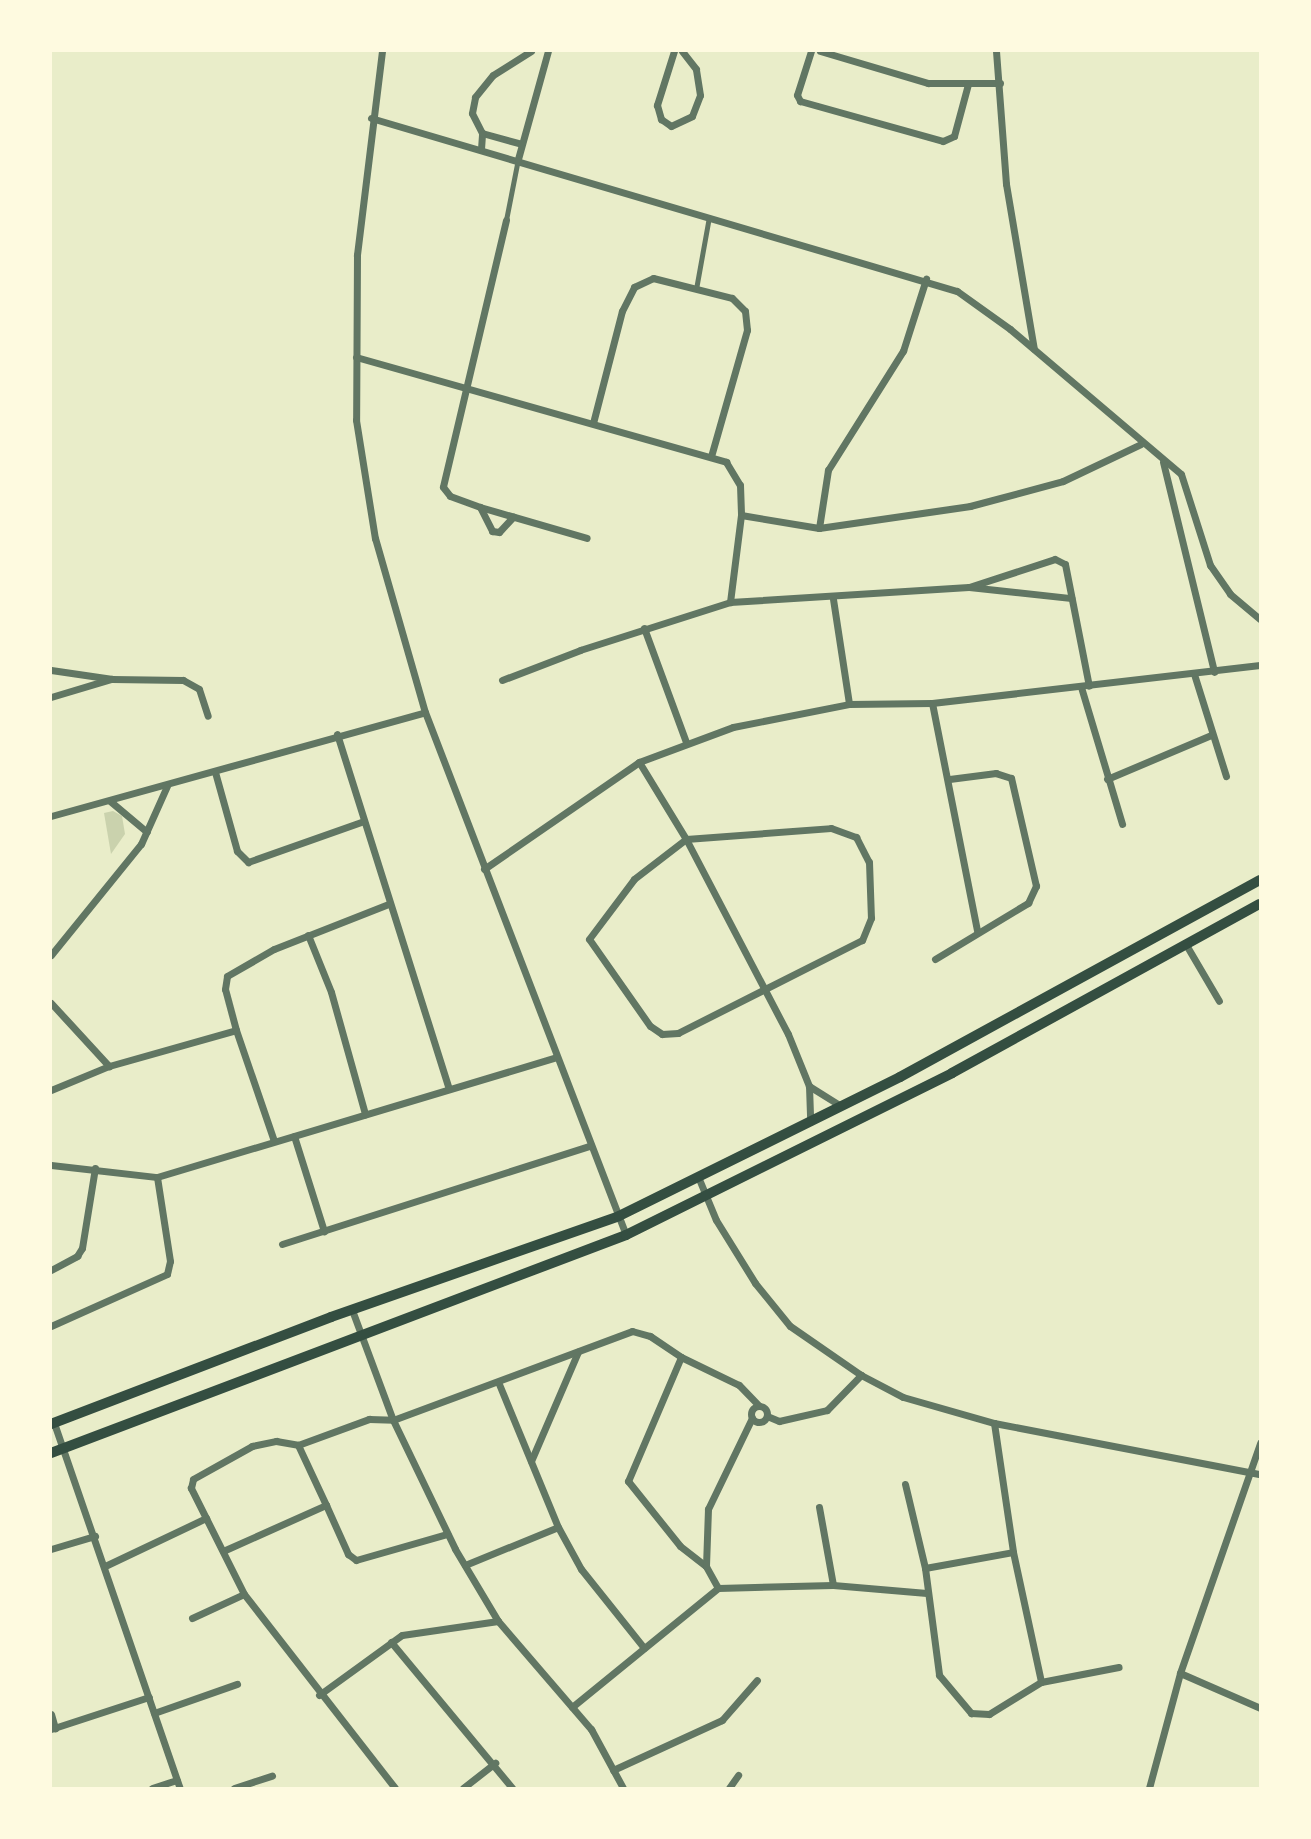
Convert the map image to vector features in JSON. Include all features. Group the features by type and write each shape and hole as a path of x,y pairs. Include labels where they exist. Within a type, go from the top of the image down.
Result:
{"main road":[{"path":"52,1423 352,1310 619,1216 699,1179 841,1106 1260,880"},
{"path":"51,1453 626,1235 953,1073 1260,904"}],"street":[{"path":"382,51 371,118 357,254 358,454 368,502 425,712 589,1146 626,1235"},
{"path":"481,149 482,133 472,113 475,97 493,75 531,51"},
{"path":"548,51 517,159 506,220 443,487 450,496 480,507 587,538"},
{"path":"674,51 657,105 661,119 671,126 686,123 697,107 700,83 682,51"},
{"path":"811,51 797,95 800,102 943,141 954,136 968,84"},
{"path":"820,51 928,83 1000,83"},
{"path":"996,51 1006,184 1034,349"},
{"path":"371,118 926,279 971,299 1034,349 1163,463 1181,474 1219,580 1260,619"},
{"path":"482,133 522,144"},
{"path":"696,289 709,217"},
{"path":"593,423 622,311 634,288 653,278 732,298 747,319 711,456"},
{"path":"819,528 828,470 903,351 926,279"},
{"path":"356,356 726,462 740,485 741,515 730,603"},
{"path":"741,515 819,528 1002,498 1063,481 1141,444"},
{"path":"1163,463 1214,672"},
{"path":"480,507 492,531 499,532 513,517"},
{"path":"969,587 1055,559 1065,564 1085,687 1107,779 1122,824"},
{"path":"502,680 644,628 730,603 833,599 969,587 1071,598"},
{"path":"833,599 849,704"},
{"path":"644,628 686,742"},
{"path":"484,869 639,762 686,742 733,727 849,704 932,703 1260,666"},
{"path":"51,670 112,679 183,680 199,689 208,716"},
{"path":"1194,674 1226,776"},
{"path":"51,697 112,679"},
{"path":"932,703 977,931"},
{"path":"51,816 167,786 337,734 425,712"},
{"path":"337,734 388,904 448,1087"},
{"path":"1107,779 1211,734"},
{"path":"639,762 686,839 766,990 809,1086 810,1122"},
{"path":"215,772 237,851 248,862 364,821"},
{"path":"935,958 1028,903 1036,886 1011,778 996,773 949,779"},
{"path":"51,955 148,832 167,786"},
{"path":"110,801 148,832"},
{"path":"831,828 856,837 865,850 871,918 862,940 678,1033 662,1034 650,1026 589,939 634,879 686,839 831,828"},
{"path":"274,1141 236,1030 225,989 230,972 308,935 388,904"},
{"path":"308,935 328,983 365,1114"},
{"path":"1185,943 1219,1001"},
{"path":"51,1003 109,1066"},
{"path":"51,1090 109,1066 236,1030"},
{"path":"51,1166 95,1168 157,1177 448,1087 556,1057"},
{"path":"809,1086 841,1106"},
{"path":"294,1136 324,1231"},
{"path":"282,1244 589,1146"},
{"path":"51,1270 77,1256 82,1248 95,1168"},
{"path":"51,1326 167,1274 170,1261 157,1177"},
{"path":"699,1179 716,1220 755,1283 790,1326 861,1376 902,1396 994,1423 1260,1474"},
{"path":"352,1310 393,1420 447,1534 498,1621 597,1739 623,1788"},
{"path":"395,1788 318,1695 244,1594 191,1488 196,1476 264,1442 298,1445 356,1423 393,1420 499,1384 632,1331 650,1336 681,1357 739,1385 766,1416 779,1421 827,1410 861,1376"},
{"path":"531,1461 578,1352"},
{"path":"681,1357 628,1481 680,1546 706,1566 718,1588"},
{"path":"499,1384 558,1527 581,1569 644,1648"},
{"path":"706,1566 708,1509 752,1418 752,1410 759,1406"},
{"path":"752,1418 760,1422 766,1416"},
{"path":"52,1423 95,1536 180,1788"},
{"path":"994,1423 1013,1552 1041,1682"},
{"path":"1149,1788 1180,1673 1260,1443"},
{"path":"298,1445 348,1554 356,1560 447,1534"},
{"path":"905,1484 925,1568 939,1675 971,1713 989,1714 1041,1682 1119,1667"},
{"path":"223,1551 326,1505"},
{"path":"819,1507 833,1585"},
{"path":"105,1566 206,1518"},
{"path":"465,1565 558,1527"},
{"path":"51,1549 95,1536"},
{"path":"925,1568 1013,1552"},
{"path":"572,1707 718,1588 833,1585 927,1593"},
{"path":"191,1618 244,1594"},
{"path":"318,1695 402,1636 498,1621"},
{"path":"391,1642 495,1763 512,1788"},
{"path":"1180,1673 1260,1708"},
{"path":"613,1770 722,1720 757,1680"},
{"path":"154,1713 237,1684"},
{"path":"51,1714 53,1728 149,1697"},
{"path":"463,1788 495,1763"},
{"path":"729,1788 738,1775"},
{"path":"234,1788 272,1776"},
{"path":"152,1788 177,1780"}],"green space":[{"path":"113,811 122,816 125,834 111,854 104,813"}]}
